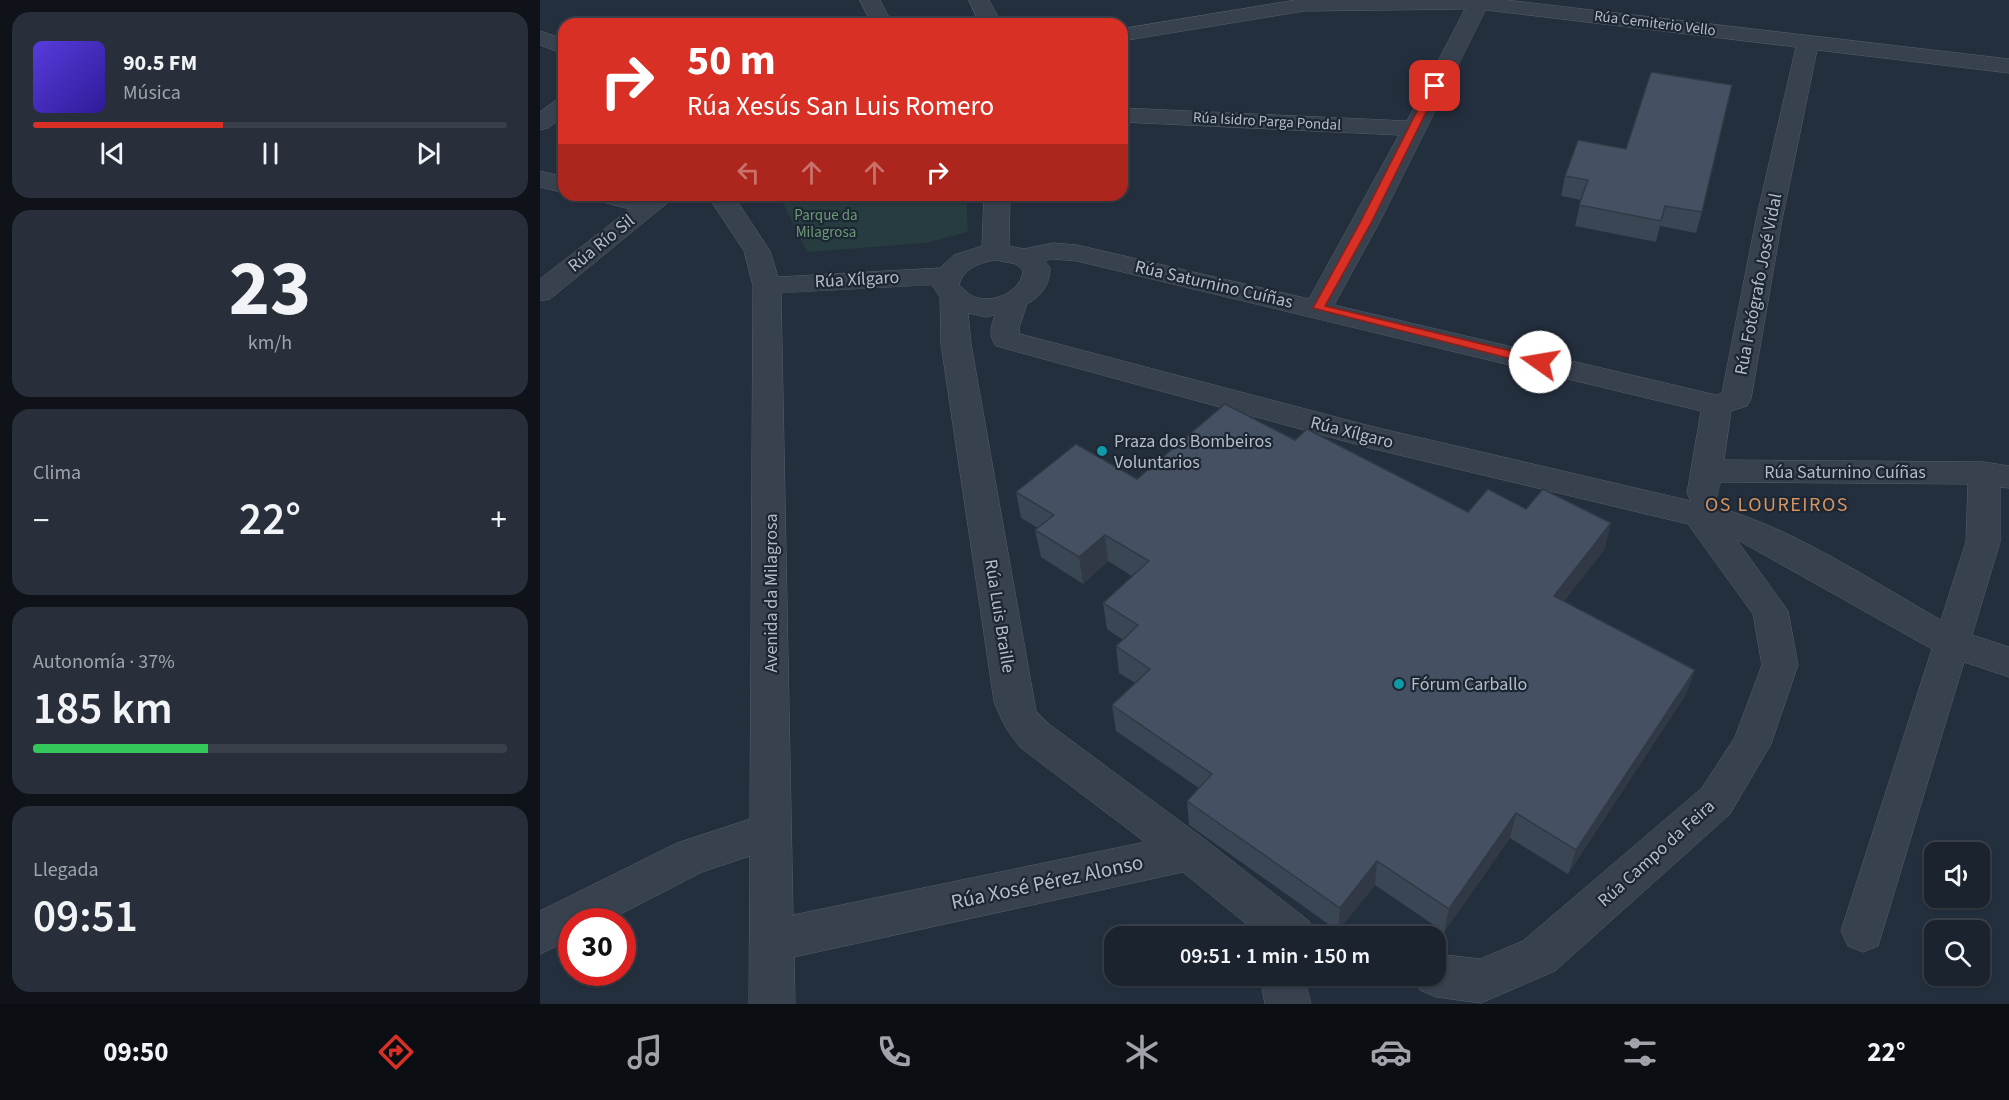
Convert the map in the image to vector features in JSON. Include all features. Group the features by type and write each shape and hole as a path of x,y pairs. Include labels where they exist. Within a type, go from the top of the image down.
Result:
{"street":[{"path":"870,0 879,18"},
{"path":"979,0 988,18"},
{"name":"Rúa Cemiterio Vello","path":"1128,34 1304,3 1479,3 2009,66"},
{"path":"1318,308 1367,221 1479,3"},
{"path":"540,26 558,27"},
{"path":"540,37 558,45"},
{"name":"Rúa Fotógrafo José Vidal","path":"1717,405 1736,399 1769,220 1808,41"},
{"path":"540,123 558,110"},
{"name":"Rúa Isidro Parga Pondal","path":"1128,115 1413,128"},
{"path":"540,178 558,183"},
{"name":"Rúa Río Sil","path":"540,293 655,201"},
{"name":"Avenida da Milagrosa","path":"724,201 757,251 768,286 774,940 772,1004"},
{"path":"995,252 997,201"},
{"name":"Rúa Saturnino Cuíñas","path":"1024,257 1053,251 1077,253 1318,308 1717,405"},
{"path":"995,252 1024,257 1035,266 1038,276 1036,286 1014,302 999,306 975,307 950,288 953,268 964,260 995,252"},
{"name":"Rúa Xílgaro","path":"768,286 925,276 950,288"},
{"name":"Rúa Luis Braille","path":"950,288 956,344 1013,701 1020,720 1035,736 1189,852"},
{"path":"1006,340 1005,328 1014,302"},
{"name":"Rúa Xílgaro","path":"956,344 978,338 1006,340 1370,437 1699,515"},
{"path":"1717,405 1699,515 1729,522 1772,542 1952,643 2009,662"},
{"name":"Rúa Saturnino Cuíñas","path":"1706,471 1996,475"},
{"path":"1863,931 1983,542 1996,475"},
{"name":"Rúa Campo da Feira","path":"1446,978 1485,992 1539,956 1716,801 1752,744 1780,665 1770,611 1699,515"},
{"path":"540,933 692,856 772,831"},
{"path":"1189,852 1282,926"},
{"name":"Rúa Xosé Pérez Alonso","path":"774,940 1189,852"},
{"path":"1284,986 1288,1004"}],"green space":[{"name":"Parque da Milagrosa","path":"782,201 966,201 968,232 925,243 807,252"}],"building":[{"path":"1651,72 1732,85 1702,212 1665,206 1661,221 1579,205 1588,180 1565,176 1578,140 1626,149"},
{"name":"Fórum Carballo","path":"1225,404 1295,440 1307,429 1468,512 1488,489 1526,509 1543,489 1611,523 1554,596 1695,670 1576,850 1516,813 1449,909 1377,861 1340,908 1187,801 1212,774 1112,705 1150,669 1116,646 1138,625 1103,603 1149,561 1105,535 1079,557 1035,530 1054,515 1016,492 1076,444 1137,479"}],"place":[{"name":"Praza dos Bombeiros Voluntarios","path":"1102,451"},
{"name":"Fórum Carballo","path":"1399,684"}],"district":[{"name":"OS LOUREIROS","path":"1777,504"}],"route":[{"path":"1435,86 1367,221 1318,308 1540,362"}]}
